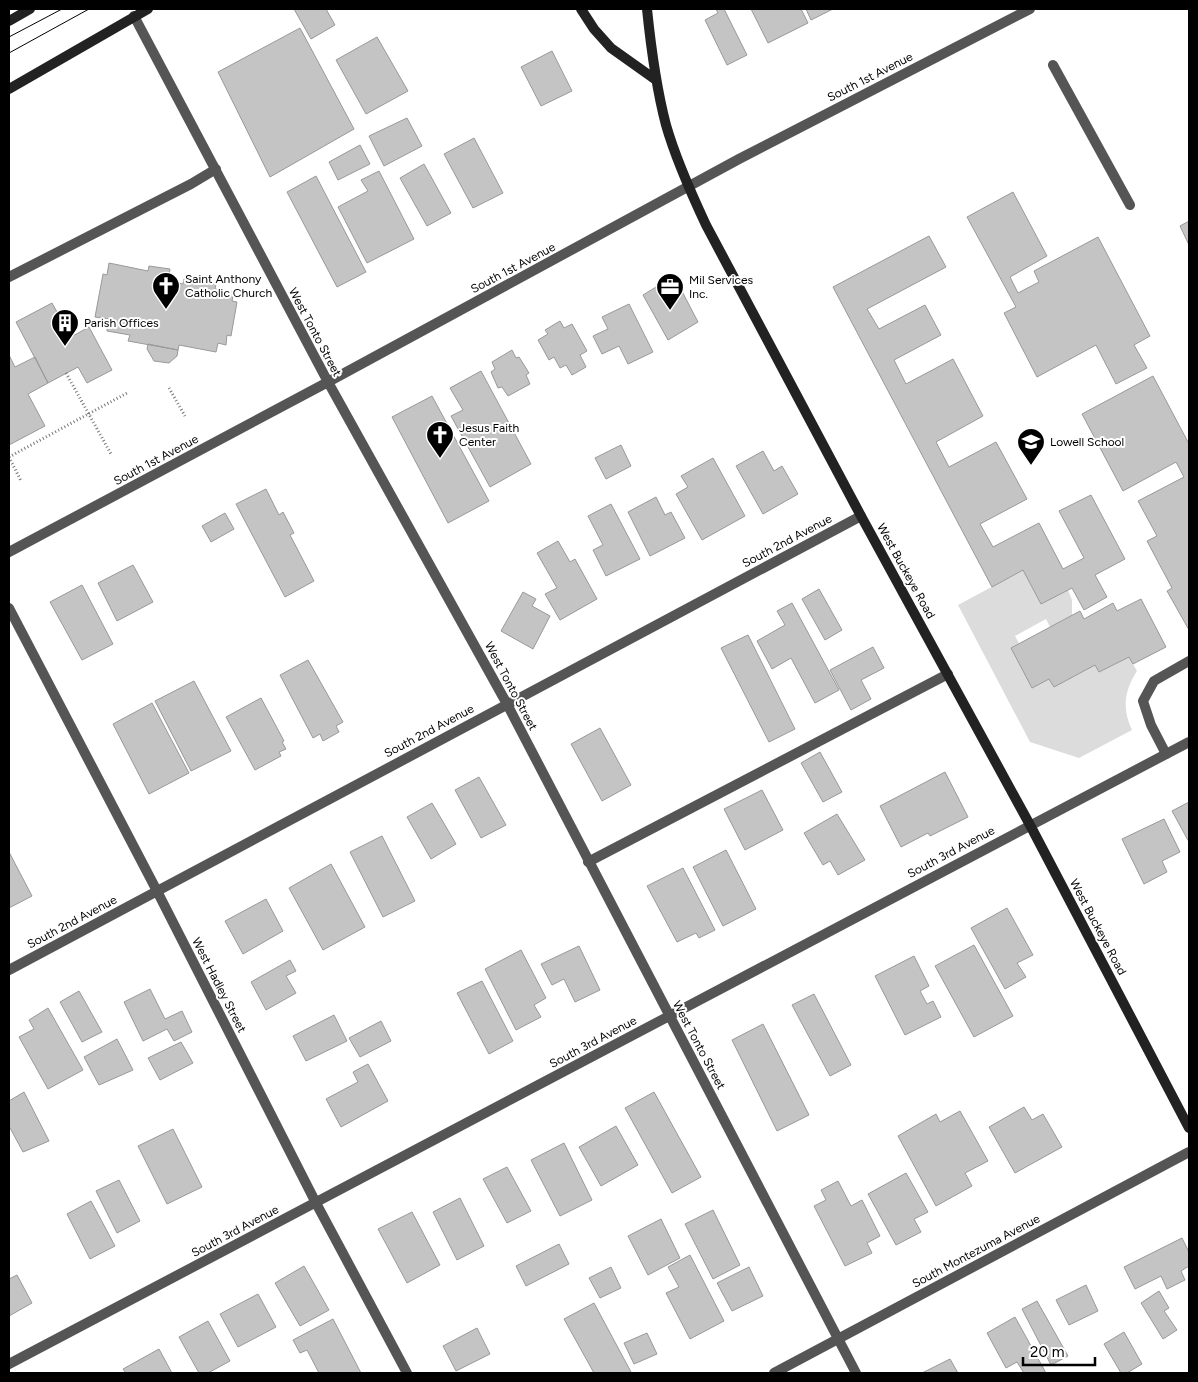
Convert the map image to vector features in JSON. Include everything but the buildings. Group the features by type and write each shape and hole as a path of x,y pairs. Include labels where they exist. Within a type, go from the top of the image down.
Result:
{"main road":[{"path":"9,20 30,9"},
{"path":"9,89 148,9"},
{"path":"581,9 594,29 611,48 656,80"},
{"name":"West Buckeye Road","path":"647,9 656,80 667,127 688,187 706,225 861,516 1030,825 1189,1128"}],"street":[{"name":"South 1st Avenue","path":"9,552 328,382 739,159 1029,9"},
{"name":"West Tonto Street","path":"134,16 328,382 507,704 856,1373"},
{"path":"1052,65 1130,205"},
{"path":"9,277 191,184 216,169"},
{"name":"South 2nd Avenue","path":"9,970 861,516"},
{"name":"West Hadley Street","path":"9,608 157,891 316,1203 406,1373"},
{"path":"1166,754 1151,725 1143,701 1154,681 1189,661"},
{"path":"588,862 948,674"},
{"name":"South 3rd Avenue","path":"9,1364 1189,742"},
{"name":"South Montezuma Avenue","path":"774,1373 1189,1152"}],"path":[{"path":"66,373 111,454"},
{"path":"169,388 185,416"},
{"path":"20,481 9,457 127,393"}],"shaded area":[{"path":"1023,570 1041,604 1068,590 1072,600 1072,615 1050,627 1046,619 1015,636 1019,643 1011,648 1032,688 1049,679 1054,687 1095,665 1099,672 1129,657 1137,671 1129,686 1126,700 1127,715 1132,730 1079,758 1030,742 958,605"}],"tram line":[{"path":"9,37 62,9"},
{"path":"9,53 89,9"}],"place":[{"name":"Saint Anthony Catholic Church","path":"166,310"},
{"name":"Mil Services Inc.","path":"670,311"},
{"name":"Parish Offices","path":"65,347"},
{"name":"Jesus Faith Center","path":"440,459"},
{"name":"Lowell School","path":"1031,466"}]}
